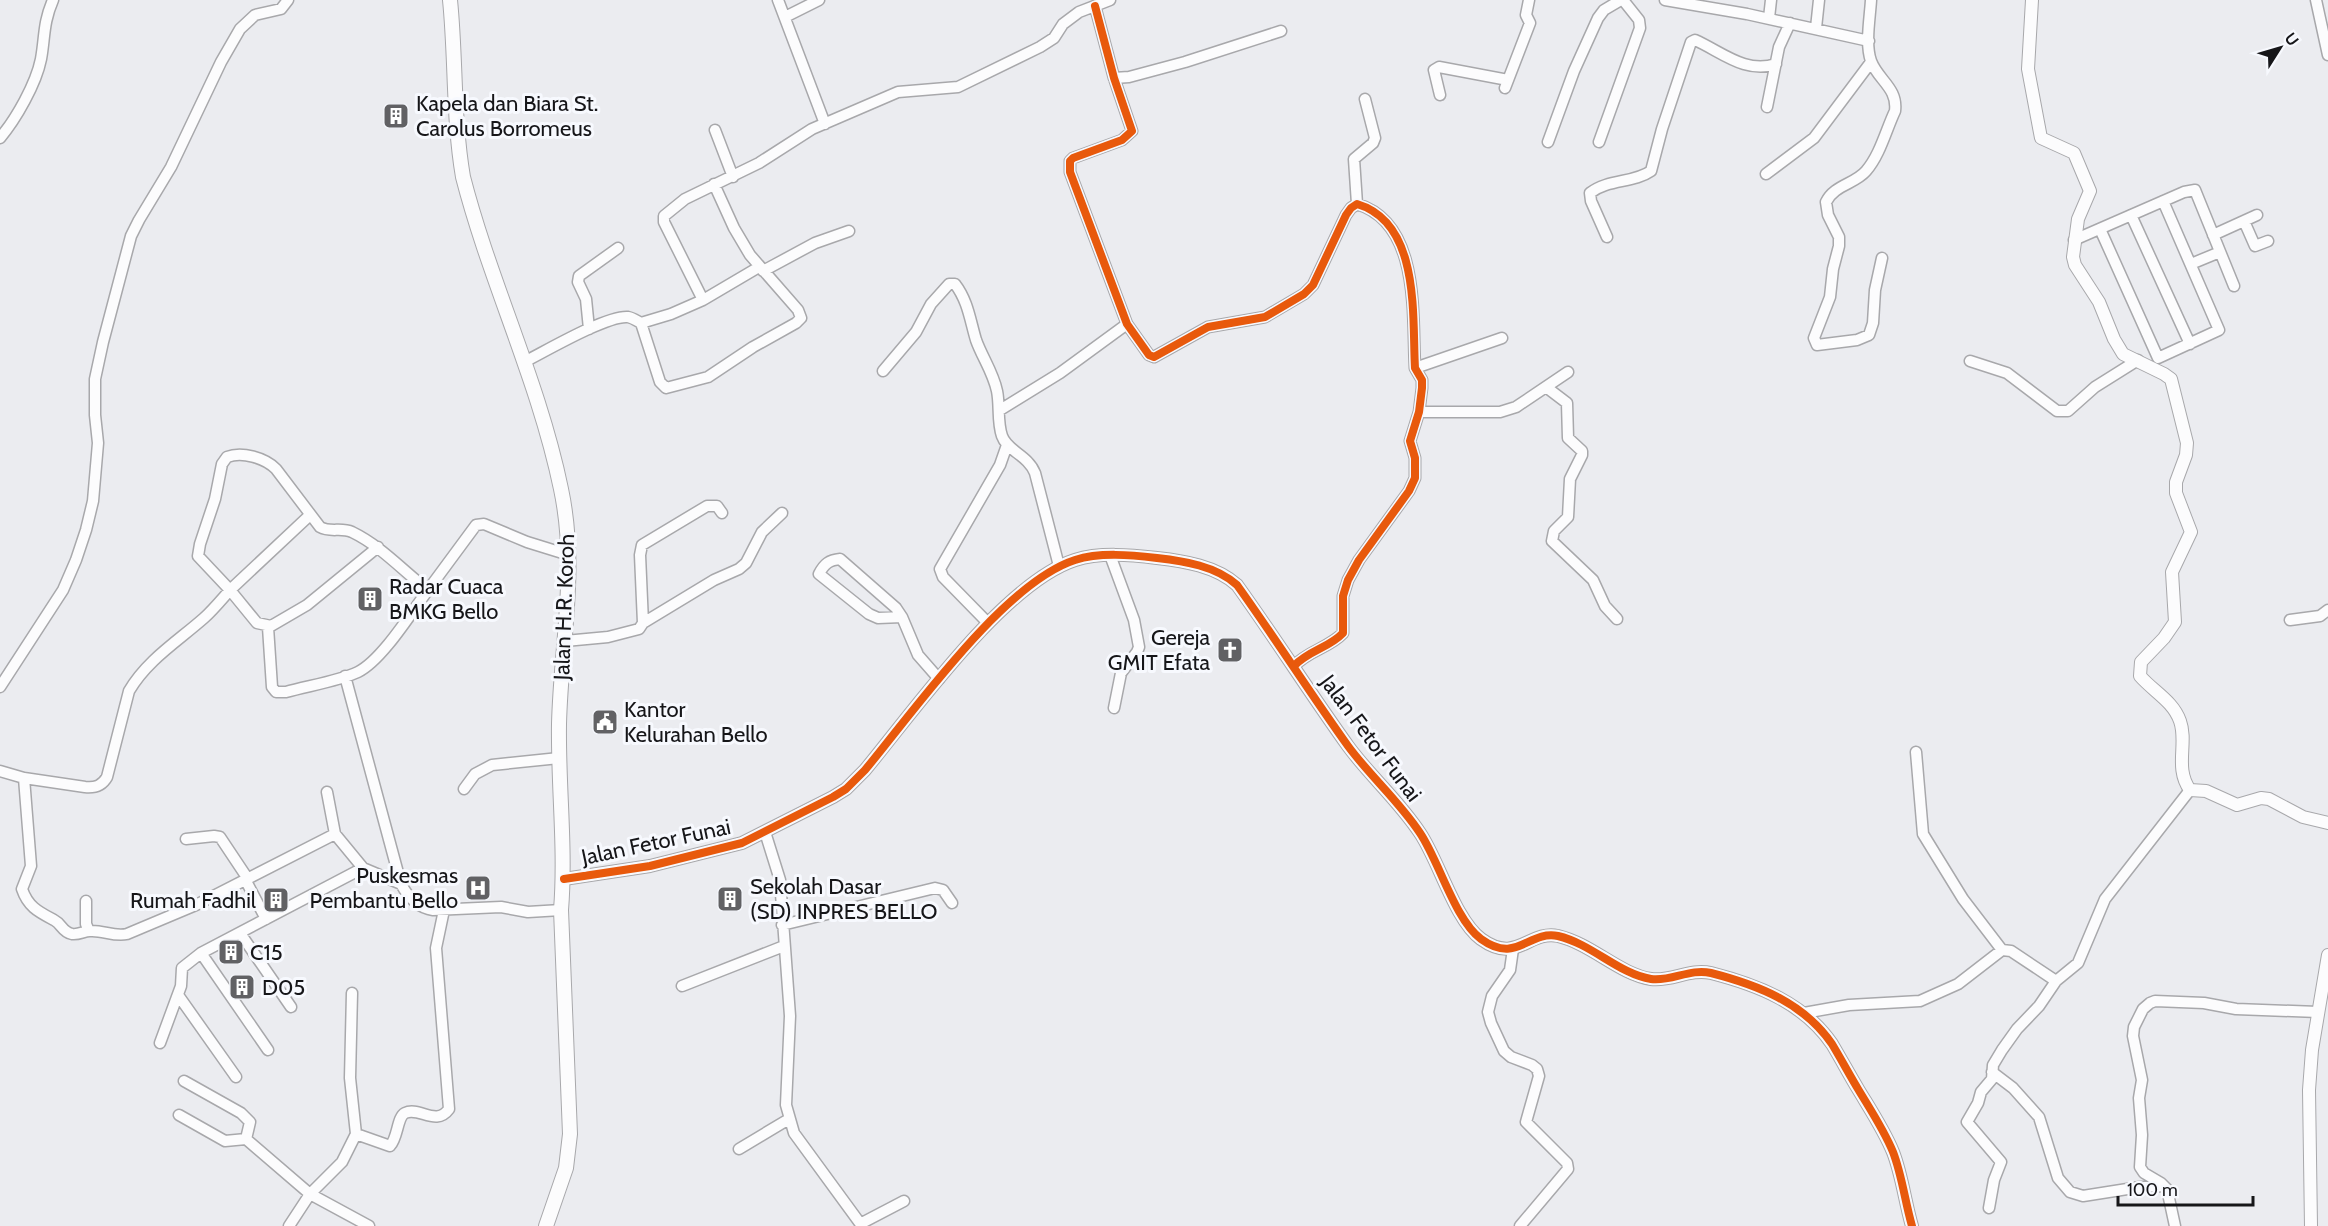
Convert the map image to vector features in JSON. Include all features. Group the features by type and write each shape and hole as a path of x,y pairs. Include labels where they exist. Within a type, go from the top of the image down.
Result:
{"main road":[{"name":"Jalan H.R. Koroh","path":"450,0 454,40 457,129 463,177 471,209 524,362 561,488 569,537 559,758 564,879 561,910 570,1134 566,1168 546,1226"}],"street":[{"path":"0,138 15,119 39,65 44,24 53,0"},
{"path":"0,687 63,590 86,530 93,501 98,443 95,379 131,236 171,167 221,62 240,29 255,15 282,9 288,0"},
{"path":"778,0 825,124"},
{"path":"784,17 819,0"},
{"path":"703,300 664,219 669,211 685,199 733,177 804,133 898,92 958,87 1040,47 1054,38 1066,22 1079,12 1110,0"},
{"path":"1440,95 1434,75 1434,70 1439,67 1506,84 1530,23 1526,15 1529,0"},
{"path":"1548,142 1574,71 1598,18 1604,10 1622,0 1639,20 1641,28 1599,142"},
{"path":"1665,0 1723,5 1869,41"},
{"path":"1769,18 1771,0"},
{"path":"1816,28 1820,0"},
{"path":"1871,0 1869,41 1871,62 1891,89 1895,111 1867,171 1835,191 1826,202 1828,215 1839,237 1839,246 1826,312 1814,338 1817,345 1857,340 1869,335 1873,323 1874,298 1882,258"},
{"path":"2032,0 2028,69 2041,138 2074,153 2090,191 2078,219 2073,261 2099,302 2120,351 2127,357 2138,360 2171,379 2187,443 2186,455 2177,474 2176,489 2191,532 2172,572 2175,622 2141,662 2139,668 2142,678 2171,705 2180,721 2182,766 2185,781 2190,790"},
{"path":"2316,0 2328,55"},
{"path":"1095,6 1114,78 1132,131 1122,140 1073,158 1069,166 1105,270 1127,324 1149,355 1154,357 1208,327 1265,317 1311,288 1346,215 1357,204 1354,159 1373,143 1375,138 1365,99"},
{"path":"1767,107 1779,47 1790,23"},
{"path":"1114,78 1129,77 1185,62 1281,30"},
{"path":"1607,237 1591,201 1590,193 1617,181 1651,171 1662,129 1691,42 1695,40 1746,66 1759,67 1776,64"},
{"path":"1766,174 1814,138 1871,62"},
{"path":"715,130 733,177"},
{"path":"524,362 589,329 624,317 641,323 663,386 676,387 708,377 753,347 796,323 801,318 798,310 761,269 734,228 714,184"},
{"path":"2074,240 2184,192 2195,190 2234,286"},
{"path":"2100,229 2158,358 2190,344 2219,330 2163,201"},
{"path":"1294,666 1304,656 1334,642 1342,633 1343,596 1348,580 1359,560 1409,491 1415,478 1415,458 1410,441 1419,412 1422,380 1415,368 1411,278 1399,243 1390,228 1375,214 1357,204"},
{"path":"2131,215 2190,344"},
{"path":"2213,235 2257,215"},
{"path":"2244,221 2255,246 2268,241"},
{"path":"641,323 671,314 703,300 815,243 849,231"},
{"path":"589,329 586,299 578,282 579,276 618,249"},
{"path":"2191,264 2220,252"},
{"path":"883,371 916,332 942,290 949,284 953,284 959,290 971,316 976,339 993,377 1000,410 1001,431 1007,445 1016,450 1033,467 1059,566"},
{"path":"1000,410 1060,373 1127,324"},
{"path":"1415,368 1502,338"},
{"path":"1970,361 2007,373 2053,408 2062,412 2068,411 2103,381 2138,360"},
{"path":"1419,412 1500,412 1516,407 1568,372"},
{"path":"1546,387 1567,403 1568,438 1582,451 1570,479 1568,517 1554,531 1552,542 1593,580 1605,606 1617,619"},
{"path":"988,623 943,577 940,569 1000,465 1007,445"},
{"path":"378,547 307,605 268,627 257,623 197,555 215,499 222,464 227,457 235,455 250,457 266,460 272,464 324,530 339,528 354,533 378,547 428,590"},
{"path":"565,641 630,633 639,629 642,623 640,555 642,545 707,506 717,506 722,513"},
{"path":"642,623 714,580 739,569 746,563 762,532 782,513"},
{"path":"0,771 24,778 91,787 103,783 118,739 129,691 134,682 155,659 206,617 230,590 310,515"},
{"path":"268,627 272,687 276,692 345,676 357,672 372,662 476,525 484,524 527,542 569,555"},
{"path":"1110,555 1134,620 1139,647 1121,673 1114,708"},
{"name":"Jalan Fetor Funai","path":"564,879 650,866 742,843 846,789 865,770 988,623 1043,574 1077,559 1110,555 1164,559 1198,565 1223,575 1237,585 1348,746 1398,803 1420,833 1468,926 1483,941 1503,949 1513,949"},
{"path":"902,617 878,618 869,614 824,579 819,573 822,567 828,562 840,559 896,608 902,617 918,655 939,680"},
{"path":"2290,620 2319,616 2328,610"},
{"path":"345,676 401,884 409,896 422,907 444,910 501,907 528,912 561,910"},
{"path":"1916,752 1923,834 1963,899 2002,950"},
{"path":"464,789 475,774 492,765 559,758"},
{"path":"24,778 31,863 30,871 22,885 24,896 31,906 46,917 57,921 63,930 78,934 89,931 118,936 163,919 247,880 335,834"},
{"path":"2190,790 2206,791 2237,805 2261,798 2269,799 2303,817 2328,824"},
{"path":"1989,1208 1994,1180 2001,1162 1967,1122 1981,1092 1992,1079 1993,1065 2017,1029 2039,1006 2056,981 2078,963 2105,899 2190,790"},
{"path":"327,792 335,834 363,868 401,884"},
{"path":"765,832 780,880 790,1016 786,1092 789,1119 800,1142 861,1225 904,1201"},
{"path":"186,839 220,837 247,880 266,919"},
{"path":"160,1043 183,979 182,968 201,953 363,868"},
{"path":"782,925 935,888 943,890 952,903"},
{"path":"87,901 86,924 89,931"},
{"path":"356,1134 390,1146 396,1138 401,1118 405,1113 434,1117 444,1115 449,1109 436,948 444,910"},
{"path":"240,933 291,1007"},
{"path":"1520,1226 1568,1169 1567,1163 1526,1122 1539,1076 1537,1070 1532,1065 1511,1057 1504,1051 1488,1012 1492,996 1510,970 1513,949 1554,935 1586,945 1637,975 1660,979 1690,972 1710,973 1767,991 1804,1013 1832,1044 1884,1134 1893,1152 1912,1226"},
{"path":"682,986 784,946"},
{"path":"1804,1013 1849,1005 1920,1001 1958,984 2002,950 2011,951 2056,981"},
{"path":"201,953 268,1050"},
{"path":"2311,1226 2309,1090 2318,1012 2328,955"},
{"path":"290,1226 310,1194 342,1162 356,1134 350,1078 352,993"},
{"path":"178,995 236,1077"},
{"path":"2175,1226 2168,1193 2164,1186 2144,1173 2140,1167 2142,1135 2139,1098 2142,1080 2133,1036 2138,1018 2146,1005 2155,1001 2204,1003 2236,1009 2318,1012"},
{"path":"1992,1072 2013,1088 2039,1117 2058,1178 2070,1192 2083,1196 2140,1187 2164,1186"},
{"path":"184,1081 241,1113 250,1122 246,1138"},
{"path":"179,1115 225,1141 246,1138 310,1194 365,1225"},
{"path":"739,1149 789,1119"}],"cycle path":[{"path":"1095,6 1114,78 1132,131 1122,140 1073,158 1070,161 1070,172 1127,324 1149,355 1154,357 1208,327 1265,317 1304,294 1313,285 1346,215 1357,204 1378,214 1393,230 1403,251 1412,299 1415,368 1422,380 1419,412 1410,441 1415,458 1415,478 1409,491 1359,560 1348,580 1343,596 1343,633 1294,666"},
{"path":"564,879 650,866 742,843 846,789 865,770 934,684 990,621 1019,594 1048,573 1075,560 1105,555 1157,558 1199,566 1219,573 1237,585 1348,746 1420,833 1463,918 1481,939 1504,949 1548,935 1558,936 1582,945 1639,976 1666,979 1703,972 1746,983 1779,998 1808,1017 1832,1044 1889,1144 1896,1161 1912,1226"}],"place":[{"name":"Kapela dan Biara St. Carolus Borromeus","path":"396,116"},
{"name":"Radar Cuaca BMKG Bello","path":"370,599"},
{"name":"Gereja GMIT Efata","path":"1230,650"},
{"name":"Kantor Kelurahan Bello","path":"605,722"},
{"name":"Puskesmas Pembantu Bello","path":"478,888"},
{"name":"Sekolah Dasar (SD) INPRES BELLO","path":"730,899"},
{"name":"Rumah Fadhil","path":"276,900"},
{"name":"C15","path":"231,952"},
{"name":"D05","path":"242,987"}]}
